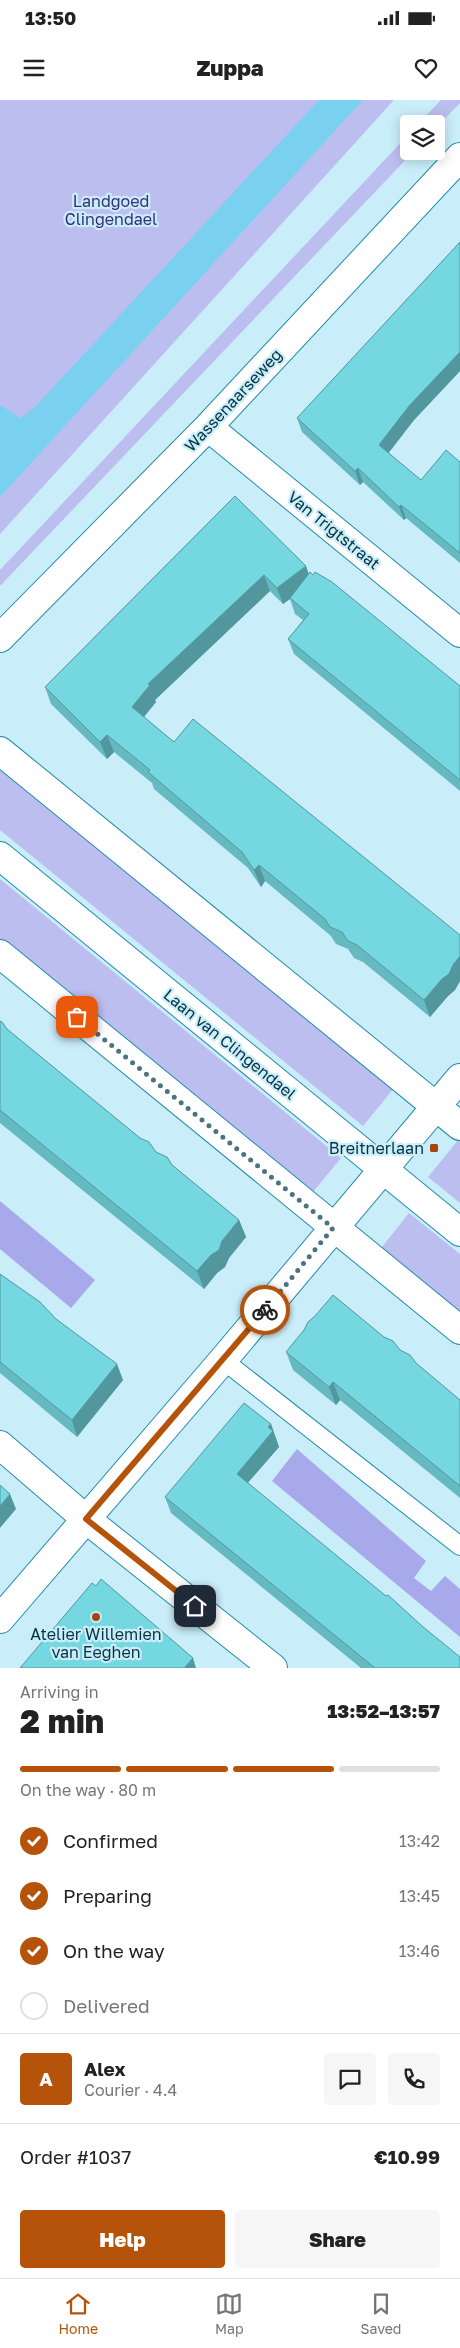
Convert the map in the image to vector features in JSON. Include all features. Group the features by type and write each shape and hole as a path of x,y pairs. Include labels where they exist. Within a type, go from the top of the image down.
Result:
{"street":[{"name":"Wassenaarseweg","path":"0,638 208,427 460,158"},
{"name":"Van Trigtstraat","path":"208,427 460,633"},
{"path":"0,751 460,1126"},
{"name":"Laan van Clingendael","path":"0,856 460,1232"},
{"path":"0,954 460,1330"},
{"path":"0,1619 223,1360 460,1078"},
{"path":"0,1445 86,1519 273,1668"}],"lane":[{"path":"223,1360 460,1546"}],"green space":[{"name":"Landgoed Clingendael","path":"0,100 394,100 0,534"},
{"path":"441,100 460,100 460,103 445,119 445,115 427,115"},
{"path":"400,144 400,160 405,160 0,586 0,570"},
{"path":"0,766 395,1087 363,1126 0,830"},
{"path":"0,879 341,1158 308,1198 0,945"},
{"path":"460,1140 460,1203 428,1177"},
{"path":"409,1213 460,1254 460,1318 378,1252"}],"shaded area":[{"path":"319,100 363,100 0,497 0,405 20,418 34,408"},
{"path":"0,1201 95,1280 71,1308 0,1249"},
{"path":"297,1449 426,1561 414,1578 431,1591 445,1576 460,1589 460,1637 272,1481"}],"building":[{"path":"460,242 460,352 409,406 379,445 421,480 446,450 460,462 460,553 401,505 399,507 358,468 355,471 297,418"},
{"path":"235,496 306,566 277,588 264,575 148,684 150,685 132,707 174,742 193,719 460,935 460,956 449,974 442,979 424,1000 357,945 348,941 342,932 330,927 325,919 259,865 254,870 242,852 148,772 150,770 107,735 100,742 45,687"},
{"path":"310,572 313,575 315,572 332,582 460,686 460,780 288,639 309,614 290,598"},
{"path":"0,1021 7,1029 140,1138 149,1142 156,1152 167,1157 172,1165 239,1220 222,1241 219,1250 211,1255 197,1271 0,1110"},
{"path":"0,1274 40,1302 56,1319 117,1364 72,1420 0,1362"},
{"path":"333,1295 384,1337 393,1341 400,1350 410,1355 416,1363 460,1400 460,1486 333,1382 329,1387 286,1352 304,1330 308,1322"},
{"path":"244,1403 271,1424 268,1427 273,1431 237,1474 386,1596 388,1595 460,1657 460,1668 375,1668 165,1497"},
{"path":"0,1485 10,1494 0,1506"},
{"path":"101,1579 193,1658 186,1668 20,1668 92,1583 96,1586"}],"way so far":[{"path":"77,1017 333,1228 265,1310"}],"place":[{"name":"Breitnerlaan","path":"434,1148"},
{"name":"Atelier Willemien van Eeghen","path":"96,1617"}],"route":[{"path":"195,1606 86,1519 265,1310"}]}
